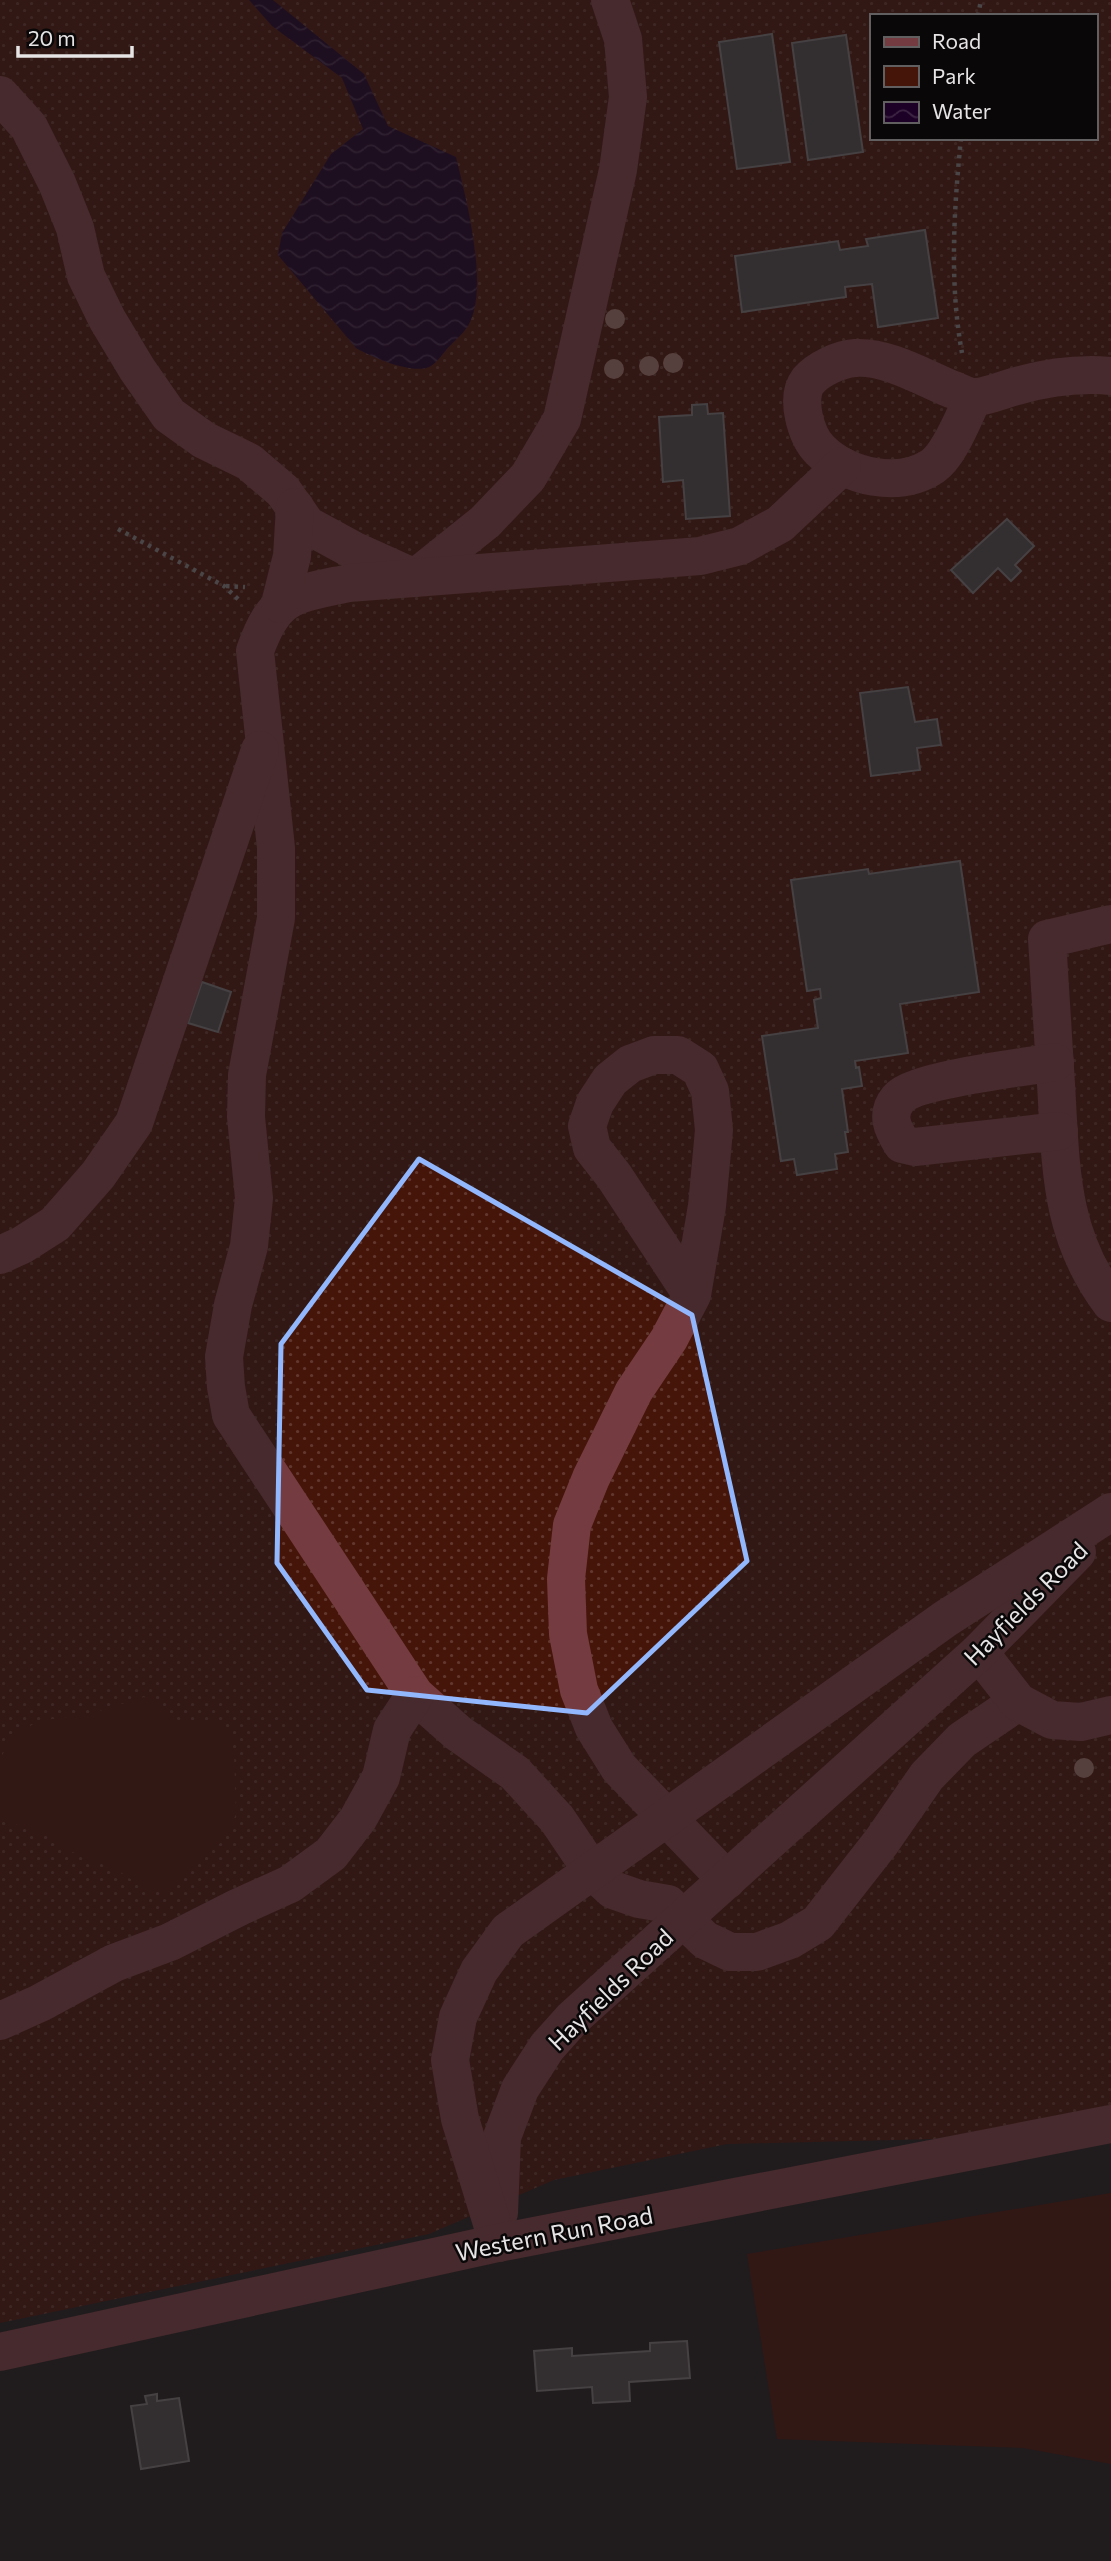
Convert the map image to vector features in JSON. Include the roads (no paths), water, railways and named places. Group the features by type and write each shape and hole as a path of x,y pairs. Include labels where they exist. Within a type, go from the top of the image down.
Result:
{"street":[{"path":"415,578 485,522 528,477 562,419 618,170 628,97 623,39 610,0"},
{"path":"0,95 29,127 57,183 75,228 86,276 131,359 169,415 204,439 249,462 283,491 307,525 353,551 415,578"},
{"path":"973,398 950,443 933,465 911,475 880,479 842,466 818,449 804,425 802,403 807,382 826,367 855,358 884,362 973,398 1042,379 1083,373 1111,376"},
{"path":"272,615 307,592 349,583 700,556 740,546 780,524 842,466"},
{"path":"295,507 292,556 272,615 255,651 276,848 276,918 247,1075 246,1117 254,1198 249,1246 233,1305 224,1357 231,1415 415,1695 458,1733 515,1773 557,1819 592,1871 613,1890 639,1899 668,1904 705,1940 730,1952 757,1952 790,1940 818,1923 882,1842 927,1776 962,1740 1018,1702"},
{"path":"0,1255 55,1224 98,1175 134,1123 264,738"},
{"path":"1111,924 1047,939 1062,1190 1073,1234 1095,1282 1111,1303"},
{"path":"692,1295 614,1176 592,1148 587,1126 595,1102 610,1080 630,1064 654,1055 678,1055 700,1069 710,1091 713,1143 707,1206 692,1295 669,1339 634,1391 591,1478 572,1525 566,1580 568,1634 579,1690 594,1728 619,1768 727,1880"},
{"path":"1055,1062 925,1085 899,1097 891,1112 891,1125 902,1144 915,1147 1059,1131"},
{"name":"Hayfields Road","path":"498,2243 460,2119 450,2060 458,2017 479,1970 508,1931 945,1619 1111,1515"},
{"name":"Hayfields Road","path":"498,2243 502,2137 520,2089 547,2047 573,2018 979,1653 1111,1515"},
{"path":"979,1653 1018,1702 1052,1720 1081,1723 1111,1714"},
{"path":"0,2021 40,2003 114,1962 170,1942 290,1884 331,1854 358,1819 381,1777 392,1730 415,1695"},
{"name":"Western Run Road","path":"0,2352 498,2243 1111,2124"}],"water":[{"path":"249,0 273,0 364,74 388,126 456,157 474,243 477,290 468,326 431,366 415,369 404,367 356,348 278,255 282,233 331,154 363,129 342,78 272,26"}]}
